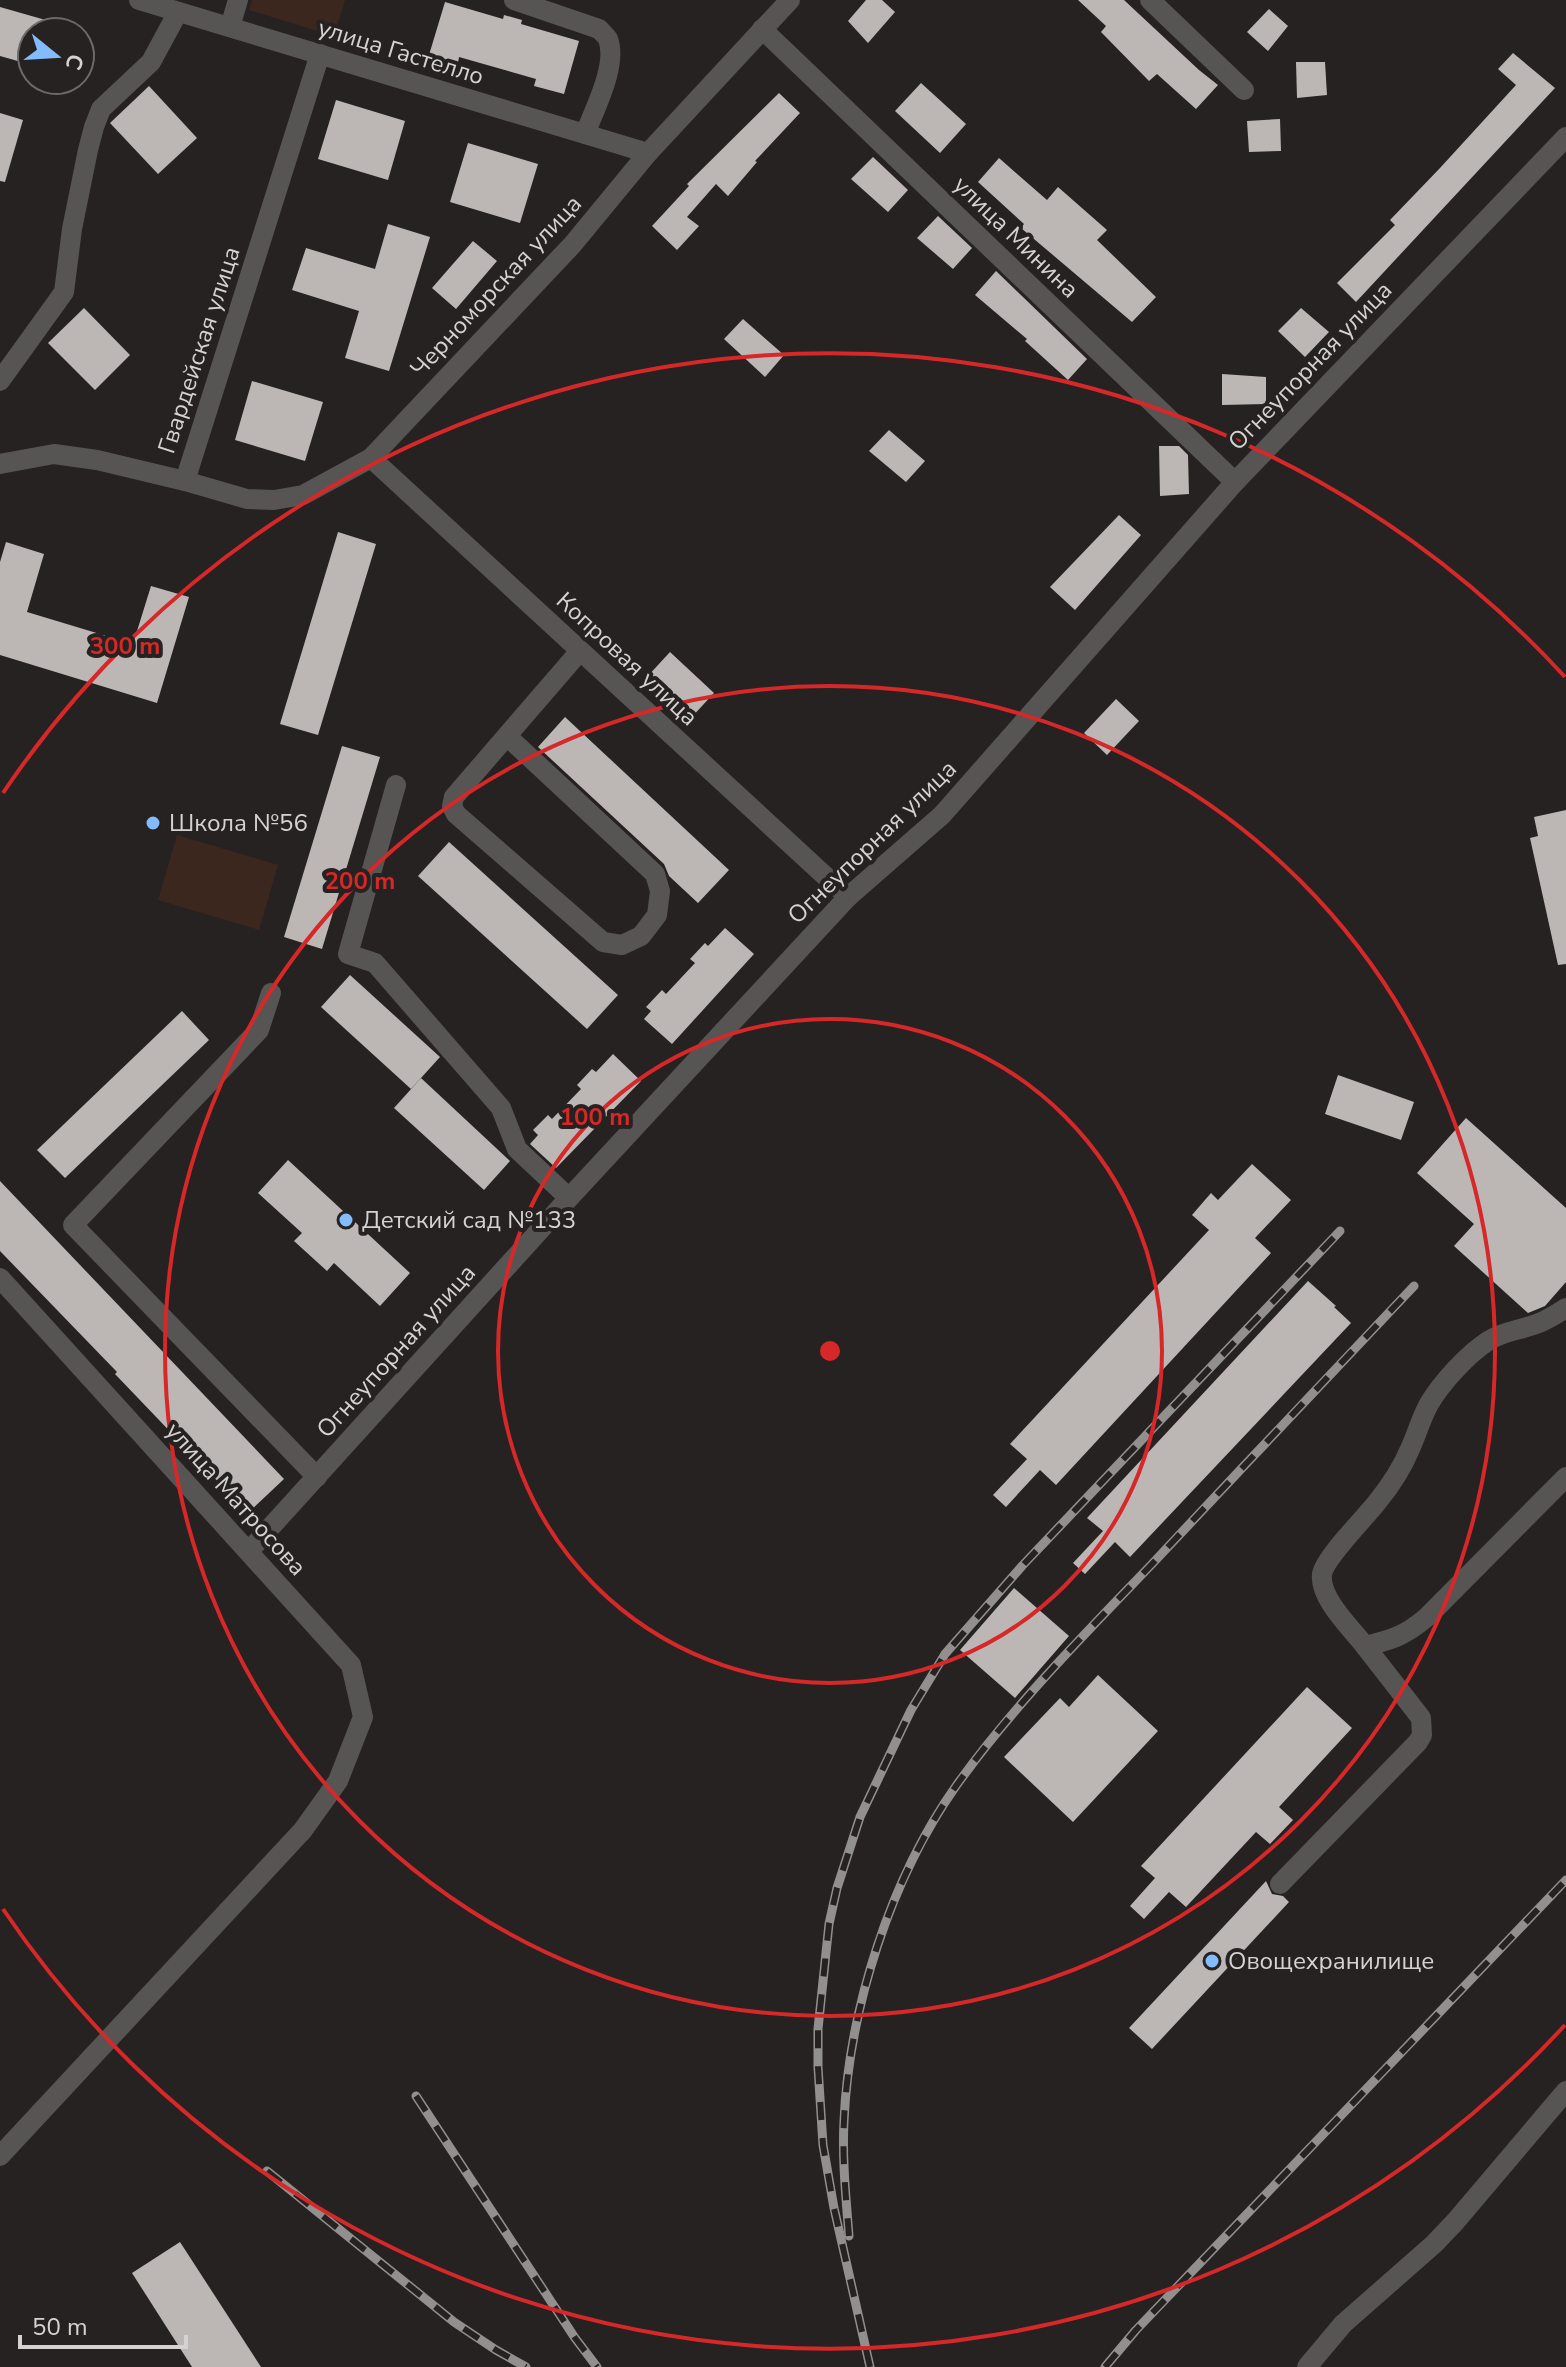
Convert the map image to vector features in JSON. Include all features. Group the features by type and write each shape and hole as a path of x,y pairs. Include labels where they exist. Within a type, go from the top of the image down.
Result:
{"street":[{"name":"улица Гастелло","path":"139,0 648,153"},
{"path":"230,27 238,0"},
{"path":"514,0 599,29 608,38 607,80 585,134"},
{"name":"Черноморская улица","path":"185,481 247,499 274,500 303,495 371,458 573,244 648,153 790,0"},
{"path":"1150,0 1244,90"},
{"path":"0,381 64,292 77,203 101,109 151,62 178,12"},
{"name":"улица Минина","path":"762,29 1235,482"},
{"name":"Гвардейская улица","path":"0,464 54,454 97,460 185,481 320,54"},
{"name":"Огнеупорная улица","path":"249,1551 569,1198 848,897 942,815 1235,482 1566,137"},
{"name":"Копровая улица","path":"371,458 848,897"},
{"path":"508,737 655,874 660,891 657,915 641,936 622,945 603,942 456,814 452,806 454,797 580,651"},
{"path":"396,785 348,954 375,963 501,1108 517,1149 569,1198"},
{"path":"271,993 259,1030 73,1225 317,1477"},
{"name":"улица Матросова","path":"0,1278 351,1665 363,1717 338,1781 303,1830 0,2156"},
{"path":"1280,1884 1422,1735 1421,1718 1334,1608 1323,1584 1322,1572 1401,1469 1428,1405 1439,1389 1487,1341 1539,1323 1566,1308"},
{"path":"1365,1646 1386,1642 1411,1631 1566,1477"},
{"path":"1307,2367 1343,2324 1455,2222 1566,2091"}],"shaded area":[{"path":"252,0 345,0 334,36 249,10"},
{"path":"177,835 278,865 259,930 158,900"}],"building":[{"path":"866,0 882,0 895,12 868,43 848,21"},
{"path":"1078,0 1124,0 1218,85 1196,109 1157,74 1149,81 1101,32 1106,26"},
{"path":"445,2 503,19 504,15 522,20 521,24 579,41 564,94 534,86 536,79 459,57 458,63 429,55"},
{"path":"0,7 32,16 16,16 16,60 0,56"},
{"path":"1269,9 1288,26 1268,51 1247,32"},
{"path":"1513,53 1555,88 1356,302 1337,283 1395,225 1390,220 1516,85 1498,69"},
{"path":"1296,62 1325,62 1327,95 1297,98"},
{"path":"921,83 966,124 940,153 895,111"},
{"path":"149,86 197,138 158,174 110,123"},
{"path":"779,93 800,113 755,161 728,196 716,184 687,217 699,226 677,250 652,226 689,186 687,184"},
{"path":"336,100 405,121 388,180 318,159"},
{"path":"0,113 23,120 5,182 0,181"},
{"path":"1280,119 1281,151 1249,152 1247,121"},
{"path":"468,143 538,164 520,223 450,202"},
{"path":"873,157 908,190 888,212 851,179"},
{"path":"999,158 1047,200 1058,187 1107,230 1097,240 1156,297 1132,322 1021,228 1024,224 978,182"},
{"path":"938,216 972,248 953,269 917,238"},
{"path":"388,224 430,237 389,371 345,358 359,311 292,290 306,248 375,269"},
{"path":"473,241 497,261 456,309 432,288"},
{"path":"996,271 1087,359 1068,380 1025,341 1027,339 975,295"},
{"path":"84,308 130,355 95,390 48,343"},
{"path":"1301,308 1329,332 1305,357 1278,331"},
{"path":"743,319 784,355 765,377 724,339"},
{"path":"1222,374 1266,377 1266,404 1222,405"},
{"path":"252,381 323,402 305,461 235,440"},
{"path":"889,430 925,461 906,482 869,451"},
{"path":"1159,446 1179,446 1188,455 1189,494 1160,496"},
{"path":"1119,515 1141,535 1075,610 1050,587"},
{"path":"338,532 376,544 318,735 280,724"},
{"path":"6,542 44,554 27,612 133,644 151,586 189,597 157,703 0,655 0,562"},
{"path":"670,652 714,693 690,719 646,678"},
{"path":"1116,699 1139,721 1107,755 1084,733"},
{"path":"565,717 729,870 698,903 669,876 664,864 538,747"},
{"path":"342,746 380,757 322,949 284,937"},
{"path":"1566,810 1566,964 1558,965 1530,838 1538,836 1534,817"},
{"path":"449,842 618,995 587,1029 418,876"},
{"path":"725,928 754,954 672,1044 644,1019 651,1011 646,1007 662,990 666,994 695,963 690,959"},
{"path":"350,975 440,1057 411,1089 321,1007"},
{"path":"182,1011 209,1040 65,1178 37,1150"},
{"path":"613,1054 641,1081 556,1168 530,1144 538,1135 533,1130 548,1115 552,1119 581,1089 577,1085 592,1069 596,1072"},
{"path":"1338,1075 1414,1102 1401,1140 1325,1114"},
{"path":"421,1078 510,1161 484,1190 394,1108"},
{"path":"1466,1118 1566,1208 1566,1282 1545,1306 1528,1313 1454,1246 1474,1224 1417,1173"},
{"path":"288,1160 410,1273 380,1306 334,1263 327,1271 294,1241 302,1233 258,1193"},
{"path":"1252,1164 1291,1200 1255,1238 1271,1253 1056,1485 1040,1470 1006,1507 993,1495 1027,1459 1010,1444 1209,1230 1192,1215 1211,1193 1218,1200"},
{"path":"0,1181 284,1479 248,1513 0,1251"},
{"path":"1308,1281 1351,1323 1130,1557 1115,1542 1085,1574 1073,1563 1103,1531 1087,1518"},
{"path":"1014,1588 1069,1636 1015,1698 960,1650"},
{"path":"1098,1675 1158,1731 1073,1822 1004,1757 1060,1698 1069,1707"},
{"path":"1307,1687 1352,1728 1279,1807 1293,1820 1270,1844 1256,1832 1186,1907 1169,1892 1144,1919 1130,1906 1155,1878 1141,1866"},
{"name":"Овощехранилище","path":"1266,1881 1272,1894 1283,1896 1289,1902 1152,2049 1129,2028"},
{"path":"180,2242 261,2367 192,2367 132,2273"}],"railway":[{"path":"870,2367 823,2145 818,2067 818,2029 829,1924 860,1817 911,1710 945,1654 1022,1566 1340,1231"},
{"path":"849,2236 844,2135 854,2034 864,1990 893,1903 933,1822 978,1756 1050,1672 1414,1286"},
{"path":"1105,2367 1136,2330 1566,1880"},
{"path":"416,2096 597,2367"},
{"path":"267,2171 454,2322 526,2367"}],"place":[{"name":"Школа №56","path":"153,823"},
{"name":"Детский сад №133","path":"346,1220"},
{"name":"Овощехранилище","path":"1212,1961"}]}
